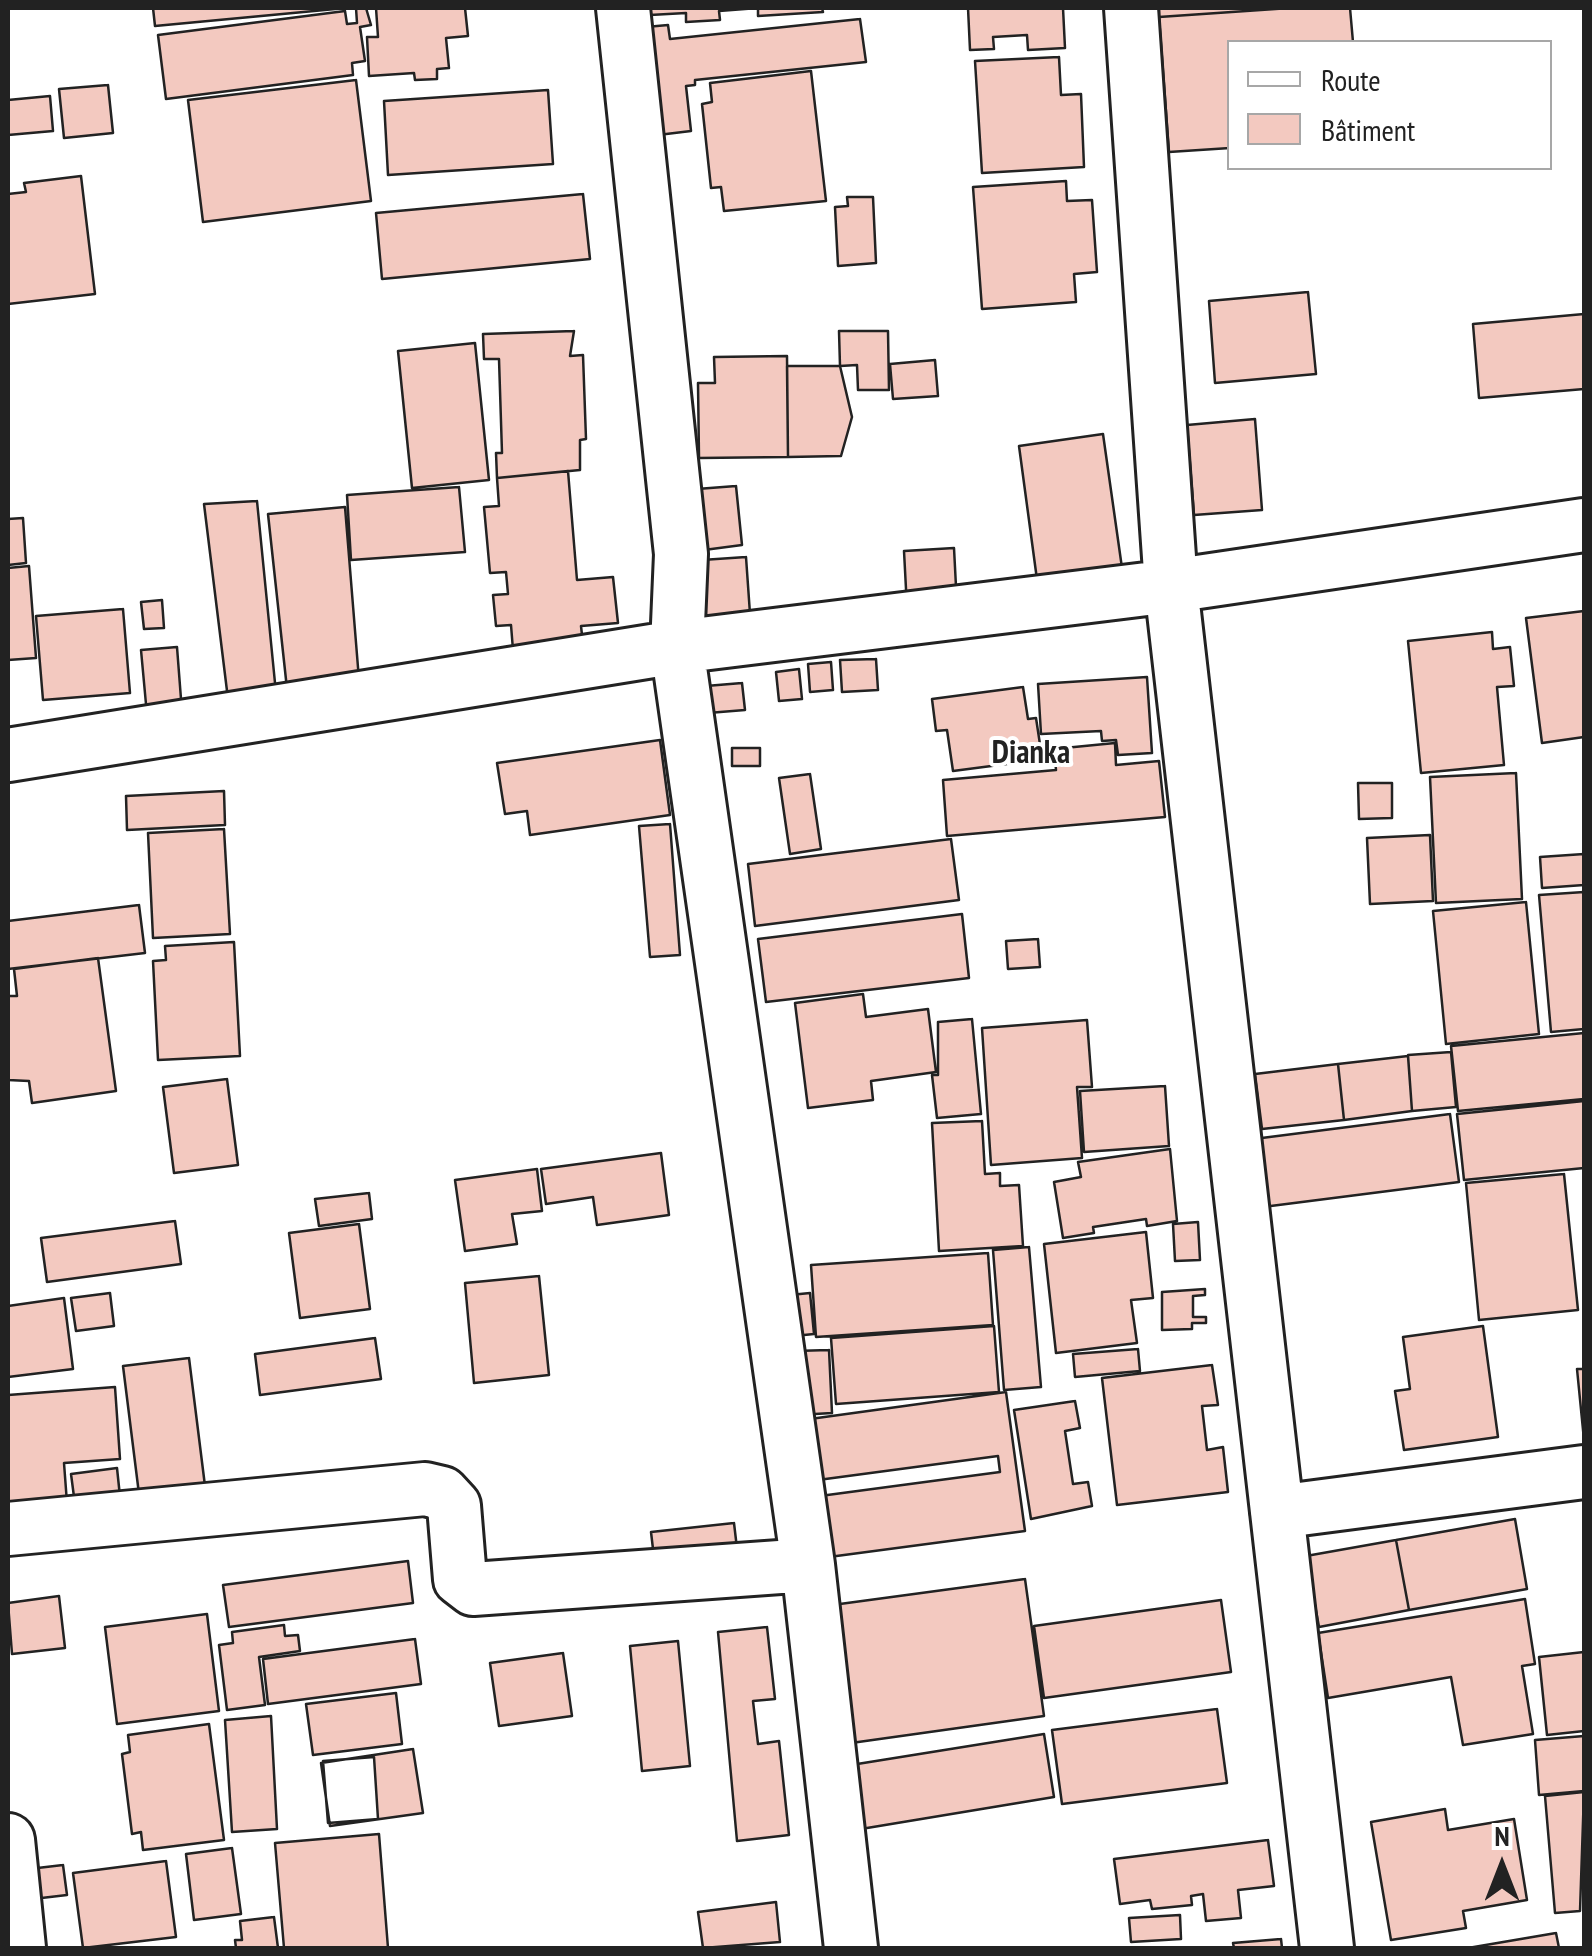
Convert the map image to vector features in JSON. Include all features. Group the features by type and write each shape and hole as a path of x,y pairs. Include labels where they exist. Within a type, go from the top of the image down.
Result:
{"street":[{"path":"623,8 681,554 677,647 808,1565 851,1948"},
{"path":"1132,8 1171,586 1327,1948"},
{"path":"8,754 677,647 1171,586 1584,524"},
{"path":"1277,1512 1584,1472"},
{"path":"8,1529 425,1489 442,1494 454,1506 460,1579 473,1589 808,1565"},
{"path":"8,1840 19,1948"}],"building":[{"path":"153,8 346,8 155,26"},
{"path":"356,8 366,8 371,25 360,27 365,61 352,63 353,75 166,99 158,35 345,11 347,24 357,23"},
{"path":"376,8 465,8 468,36 446,38 449,68 437,69 437,79 415,80 414,73 369,76 367,37 378,37"},
{"path":"650,8 758,8 719,11 720,20 686,22 686,13 650,15"},
{"path":"758,8 822,8 823,12 758,16"},
{"path":"968,8 1063,8 1065,48 1028,50 1027,35 993,37 994,49 970,50"},
{"path":"1159,8 1290,8 1159,17"},
{"path":"1350,8 1353,40 1227,40 1227,148 1169,152 1159,17"},
{"path":"860,19 866,62 695,80 695,85 686,86 691,131 658,135 646,27 668,25 670,39"},
{"path":"1059,57 1061,95 1081,94 1084,167 982,173 975,61"},
{"path":"811,71 826,201 724,211 721,187 711,188 702,104 712,102 710,83"},
{"path":"356,80 371,201 203,222 188,100"},
{"path":"108,85 113,133 64,138 59,89"},
{"path":"548,90 553,164 388,175 384,101"},
{"path":"50,96 53,131 8,135 8,100"},
{"path":"81,176 95,294 8,304 8,194 26,192 24,183"},
{"path":"1066,181 1067,201 1092,200 1097,272 1074,274 1076,302 982,309 973,187"},
{"path":"583,194 590,259 382,279 376,213"},
{"path":"847,197 873,197 876,263 838,266 835,207 848,206"},
{"path":"1308,292 1316,374 1215,383 1209,301"},
{"path":"1584,314 1584,389 1479,398 1473,324"},
{"path":"574,331 570,356 583,355 586,439 580,440 580,470 497,478 496,453 502,453 499,359 484,359 483,334"},
{"path":"839,331 888,331 889,390 858,390 857,365 840,366"},
{"path":"475,343 489,480 412,488 398,351"},
{"path":"787,356 788,457 699,458 698,383 715,383 714,357"},
{"path":"935,360 938,396 893,399 890,364"},
{"path":"787,366 840,366 852,417 841,456 788,457"},
{"path":"1255,419 1262,510 1194,515 1187,425"},
{"path":"1103,434 1123,575 1038,587 1019,446"},
{"path":"568,471 577,580 613,577 618,623 581,626 583,644 513,650 511,625 496,626 493,595 508,594 506,572 490,573 484,507 499,506 497,478"},
{"path":"736,486 742,545 704,550 697,489"},
{"path":"459,487 465,552 351,560 347,495"},
{"path":"257,501 276,693 228,699 204,504"},
{"path":"345,507 360,692 288,698 268,514"},
{"path":"23,518 26,563 8,565 8,519"},
{"path":"954,548 957,606 907,608 904,551"},
{"path":"746,557 751,628 706,630 702,560"},
{"path":"29,566 36,658 8,660 8,568"},
{"path":"162,600 164,628 144,629 141,602"},
{"path":"123,609 130,693 43,700 36,616"},
{"path":"1584,611 1584,737 1542,743 1526,618"},
{"path":"1492,632 1493,649 1510,647 1514,686 1497,687 1504,765 1421,773 1408,641"},
{"path":"177,647 182,712 147,715 141,650"},
{"path":"876,659 878,690 842,692 840,660"},
{"path":"831,662 833,690 810,692 808,664"},
{"path":"799,669 802,699 779,701 776,672"},
{"path":"1147,677 1152,753 1118,755 1116,740 1102,741 1101,731 1041,734 1038,684"},
{"path":"742,683 745,710 708,713 706,686"},
{"path":"1023,687 1028,719 1036,718 1041,751 1020,753 1022,762 953,771 947,730 936,731 932,699"},
{"path":"660,740 670,815 530,835 527,811 505,814 497,763"},
{"path":"1115,743 1116,765 1159,761 1165,817 947,836 943,780 1056,770 1054,749"},
{"path":"732,748 760,748 760,766 732,766"},
{"path":"1516,773 1522,899 1436,903 1430,777"},
{"path":"810,774 821,849 790,854 779,778"},
{"path":"1358,783 1392,783 1392,818 1359,819"},
{"path":"224,791 225,825 127,830 126,796"},
{"path":"670,824 680,955 650,957 639,826"},
{"path":"224,829 230,934 153,938 148,833"},
{"path":"1430,835 1433,901 1370,904 1367,838"},
{"path":"951,839 959,900 755,926 748,864"},
{"path":"1584,854 1584,885 1542,888 1540,857"},
{"path":"1584,892 1584,1029 1551,1032 1539,895"},
{"path":"1526,902 1539,1034 1446,1044 1433,911"},
{"path":"139,905 145,953 8,969 8,921"},
{"path":"962,914 969,978 766,1002 758,939"},
{"path":"1038,939 1040,967 1008,969 1006,941"},
{"path":"234,942 240,1056 158,1060 153,961 166,960 165,946"},
{"path":"98,958 116,1091 32,1103 29,1081 8,1080 8,996 17,996 14,969"},
{"path":"863,994 866,1017 928,1009 936,1072 871,1081 873,1100 808,1108 795,1003"},
{"path":"972,1019 981,1114 937,1118 932,1075 938,1075 938,1022"},
{"path":"1087,1020 1092,1087 1077,1087 1082,1158 991,1165 982,1028"},
{"path":"1584,1033 1584,1099 1458,1111 1451,1046"},
{"path":"1451,1052 1456,1107 1412,1111 1408,1055"},
{"path":"1408,1056 1412,1111 1344,1120 1338,1064"},
{"path":"1338,1064 1344,1120 1262,1129 1255,1074"},
{"path":"227,1079 238,1165 174,1173 163,1087"},
{"path":"1165,1086 1169,1146 1084,1152 1080,1091"},
{"path":"1584,1101 1584,1168 1464,1180 1457,1114"},
{"path":"1450,1114 1459,1182 1255,1208 1246,1140"},
{"path":"982,1121 985,1174 1000,1173 1000,1186 1019,1185 1023,1246 939,1251 932,1123"},
{"path":"1170,1149 1177,1221 1147,1226 1146,1219 1093,1227 1094,1233 1063,1238 1054,1182 1081,1177 1078,1162"},
{"path":"661,1153 669,1215 597,1225 593,1197 546,1204 541,1169"},
{"path":"537,1169 542,1211 512,1214 517,1244 465,1251 455,1180"},
{"path":"1564,1174 1578,1310 1479,1320 1466,1183"},
{"path":"369,1193 372,1219 319,1226 315,1199"},
{"path":"175,1221 181,1264 47,1282 41,1238"},
{"path":"1198,1222 1200,1260 1175,1261 1173,1224"},
{"path":"359,1224 370,1309 300,1318 289,1233"},
{"path":"1146,1232 1153,1298 1131,1300 1137,1343 1056,1353 1044,1244"},
{"path":"1029,1247 1041,1387 1004,1390 993,1250"},
{"path":"988,1253 993,1325 816,1337 811,1265"},
{"path":"539,1276 549,1375 474,1383 465,1283"},
{"path":"1205,1289 1205,1295 1193,1296 1193,1317 1206,1317 1206,1323 1192,1323 1192,1329 1162,1330 1162,1292"},
{"path":"110,1293 114,1326 76,1331 71,1298"},
{"path":"810,1293 814,1334 784,1337 780,1296"},
{"path":"64,1298 73,1369 8,1377 8,1306"},
{"path":"994,1326 999,1392 836,1404 831,1338"},
{"path":"1483,1326 1498,1437 1404,1450 1395,1391 1410,1389 1403,1337"},
{"path":"375,1338 381,1379 260,1395 255,1354"},
{"path":"1138,1349 1140,1371 1075,1377 1073,1354"},
{"path":"829,1350 832,1413 798,1415 795,1351"},
{"path":"189,1358 207,1502 141,1510 123,1366"},
{"path":"1212,1365 1218,1405 1202,1406 1207,1450 1223,1447 1228,1492 1117,1505 1102,1378"},
{"path":"1577,1369 1584,1369 1584,1440"},
{"path":"115,1387 120,1459 64,1463 67,1503 8,1508 8,1395"},
{"path":"1006,1392 1025,1531 829,1557 820,1496 1000,1472 998,1456 818,1480 810,1419"},
{"path":"1075,1401 1080,1428 1065,1431 1073,1484 1088,1482 1092,1506 1031,1519 1014,1410"},
{"path":"117,1468 121,1506 76,1512 71,1474"},
{"path":"1515,1519 1527,1589 1409,1610 1396,1540"},
{"path":"734,1523 738,1557 655,1566 651,1532"},
{"path":"1396,1540 1409,1610 1319,1627 1306,1556"},
{"path":"408,1561 413,1603 229,1627 223,1585"},
{"path":"1025,1579 1044,1716 844,1744 825,1606"},
{"path":"59,1596 65,1648 12,1654 8,1603"},
{"path":"1525,1599 1535,1664 1522,1666 1533,1734 1463,1745 1451,1677 1328,1698 1318,1633"},
{"path":"1221,1600 1231,1672 1044,1698 1034,1626"},
{"path":"207,1614 219,1711 117,1724 105,1627"},
{"path":"284,1625 285,1636 298,1635 300,1651 259,1657 265,1705 227,1710 219,1645 233,1643 232,1632"},
{"path":"767,1627 775,1699 753,1701 758,1744 779,1741 789,1835 737,1841 718,1632"},
{"path":"415,1639 421,1684 268,1704 263,1659"},
{"path":"678,1641 690,1766 642,1771 630,1646"},
{"path":"1584,1652 1584,1731 1547,1735 1539,1657"},
{"path":"563,1653 572,1716 499,1726 490,1663"},
{"path":"396,1693 402,1744 313,1755 306,1704"},
{"path":"1217,1709 1227,1783 1062,1804 1052,1730"},
{"path":"271,1716 277,1829 232,1832 225,1720"},
{"path":"209,1724 224,1840 143,1850 141,1832 132,1834 122,1754 130,1752 128,1735"},
{"path":"1044,1734 1054,1797 861,1829 851,1765"},
{"path":"1584,1736 1584,1791 1539,1795 1535,1740"},
{"path":"413,1749 423,1813 330,1826 321,1763"},
{"path":"374,1757 378,1819 328,1823 323,1761"},
{"path":"1584,1792 1580,1911 1555,1913 1545,1796"},
{"path":"1445,1809 1448,1830 1514,1819 1527,1900 1463,1911 1466,1928 1391,1940 1371,1822"},
{"path":"379,1834 388,1948 284,1948 275,1843"},
{"path":"1268,1840 1274,1886 1238,1890 1241,1918 1206,1921 1203,1894 1191,1896 1192,1905 1152,1909 1150,1900 1120,1904 1114,1859"},
{"path":"232,1848 241,1914 194,1920 186,1854"},
{"path":"166,1861 176,1937 83,1948 73,1873"},
{"path":"63,1865 67,1895 33,1899 29,1869"},
{"path":"776,1902 780,1942 703,1948 698,1912"},
{"path":"1180,1915 1181,1939 1131,1942 1129,1918"},
{"path":"274,1917 278,1948 236,1948 235,1940 242,1940 240,1921"},
{"path":"1556,1933 1559,1948 1468,1948"},
{"path":"1281,1939 1282,1948 1234,1948 1233,1943"}],"district":[{"name":"Dianka","path":"1031,754"}]}
